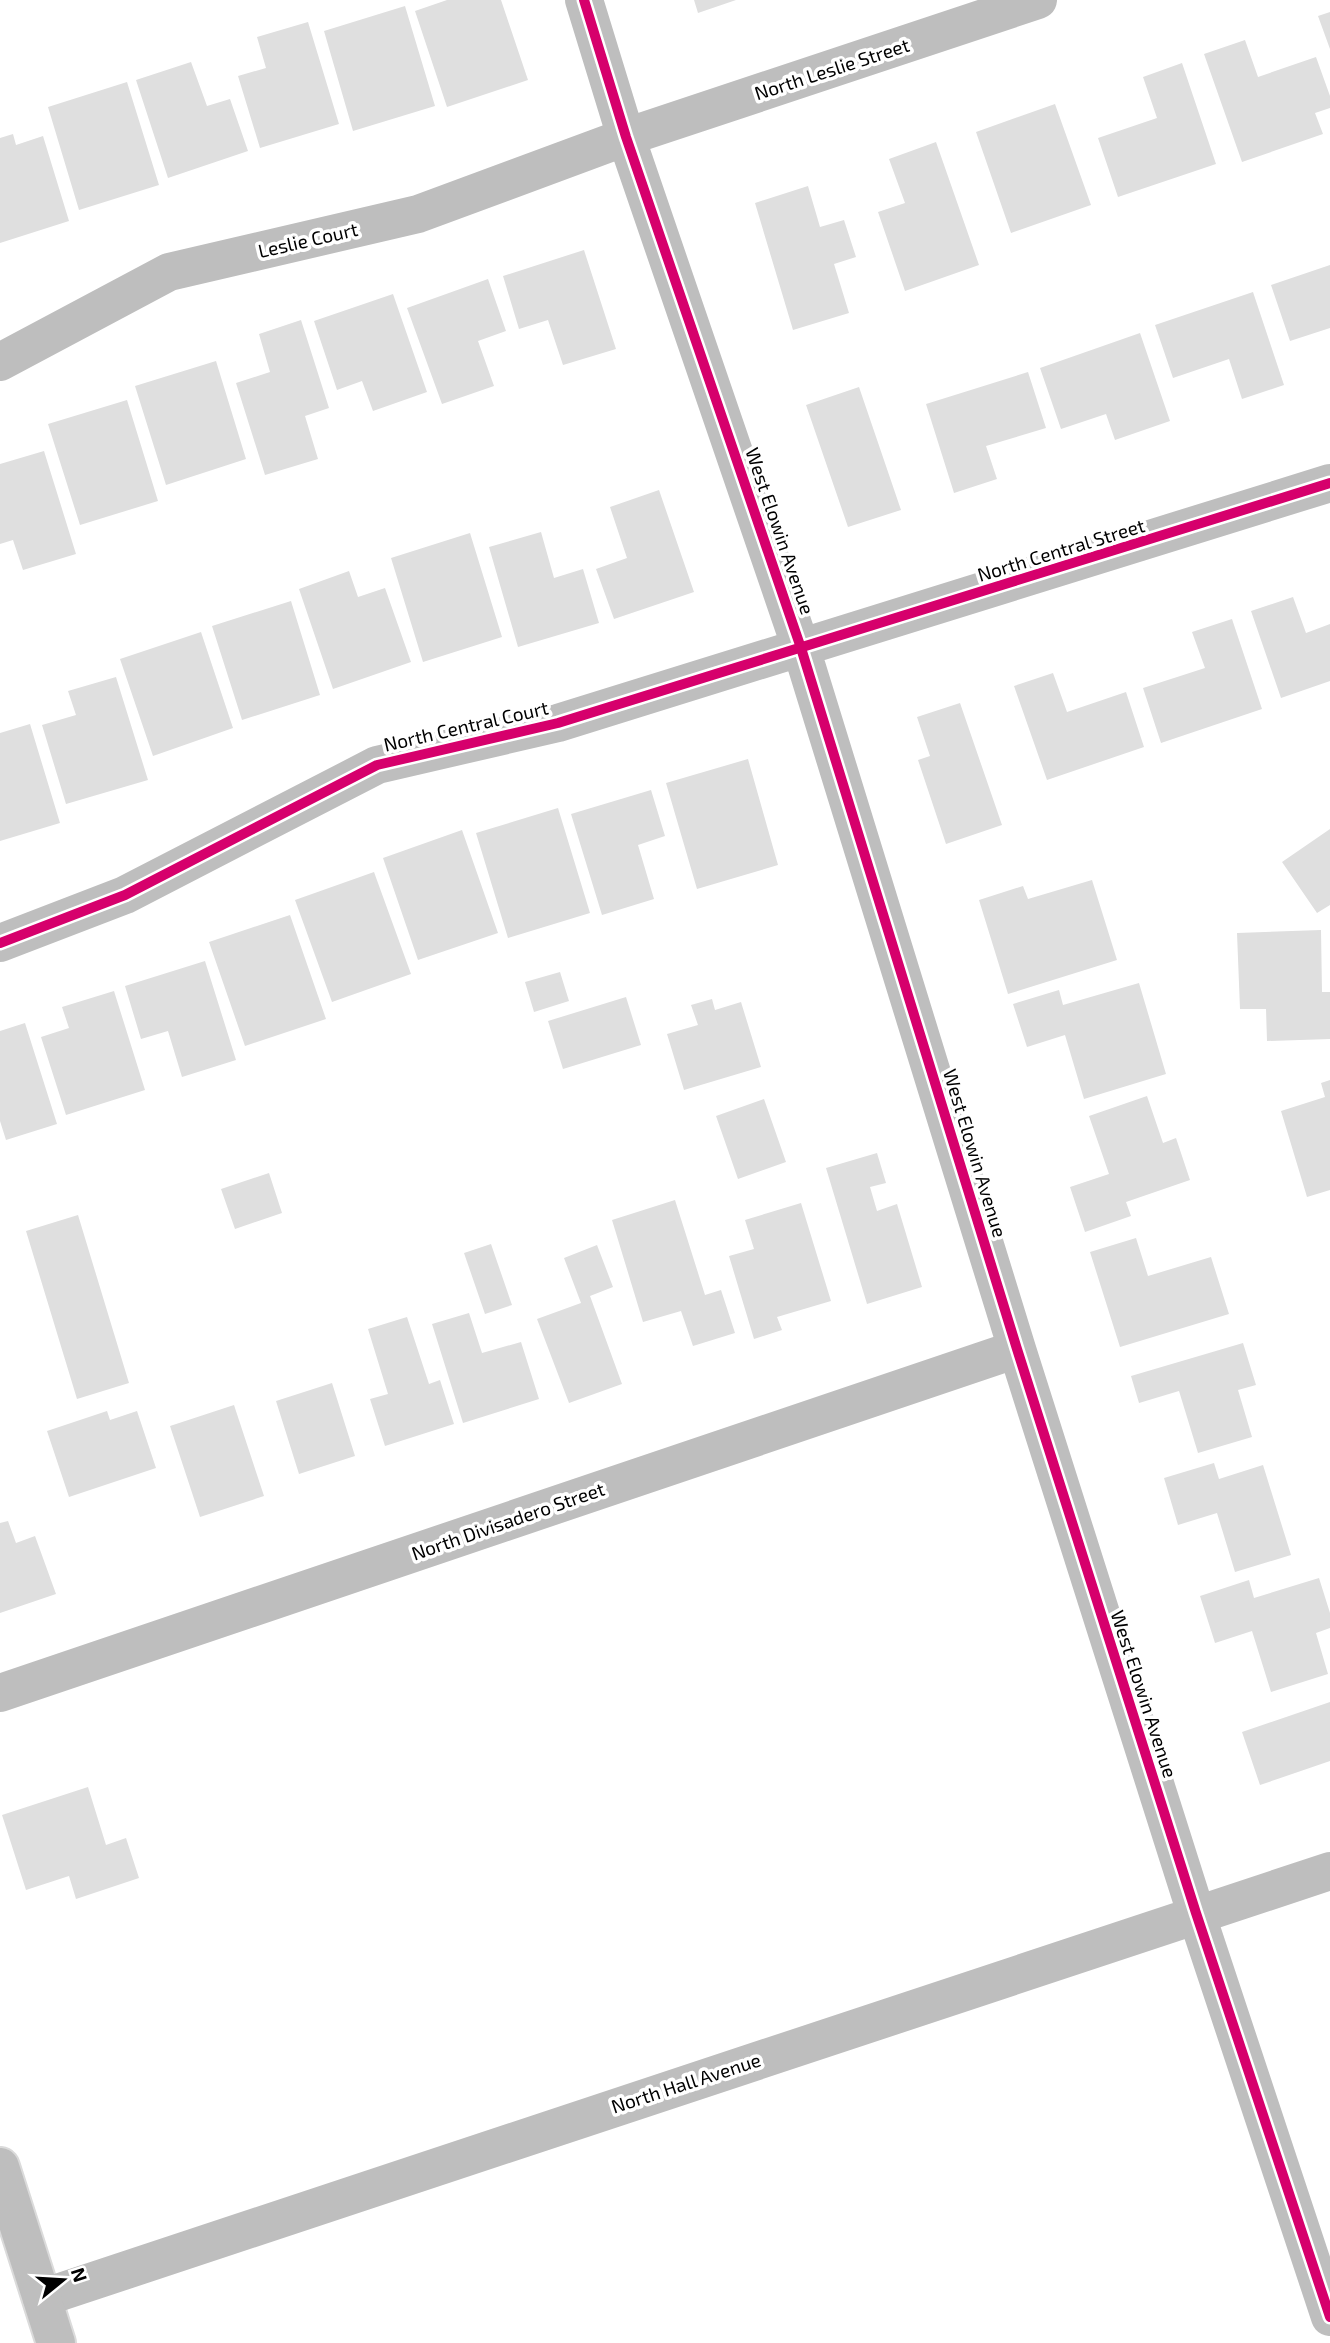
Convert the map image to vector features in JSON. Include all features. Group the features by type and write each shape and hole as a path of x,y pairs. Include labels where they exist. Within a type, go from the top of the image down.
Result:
{"street":[{"name":"West Elowin Avenue","path":"584,0 626,137 801,648 1017,1349 1196,1913 1330,2317"},
{"name":"North Leslie Street","path":"626,137 1038,0"},
{"name":"Leslie Court","path":"0,362 169,272 418,214 626,137"},
{"name":"North Central Street","path":"801,648 1330,484"},
{"name":"North Central Court","path":"0,943 125,895 377,765 558,723 801,648"},
{"name":"North Divisadero Street","path":"0,1693 1017,1349"},
{"name":"North Hall Avenue","path":"42,2298 1196,1913 1330,1871"},
{"path":"0,2167 57,2343"}],"building":[{"path":"447,0 501,0 528,80 447,107 415,11"},
{"path":"694,0 736,0 698,13"},
{"path":"405,6 435,106 353,131 324,31"},
{"path":"1330,12 1330,49 1318,16"},
{"path":"308,22 339,124 260,148 238,76 266,68 257,37"},
{"path":"1245,40 1258,77 1316,57 1330,96 1330,108 1315,113 1323,134 1242,162 1204,54"},
{"path":"191,62 207,106 230,99 248,151 168,178 136,80"},
{"path":"1182,63 1216,164 1118,197 1098,138 1157,118 1143,77"},
{"path":"127,82 159,185 79,210 48,107"},
{"path":"1055,104 1091,205 1011,233 976,132"},
{"path":"13,134 16,145 43,136 69,221 0,243 0,138"},
{"path":"936,142 979,265 905,291 878,212 905,203 889,159"},
{"path":"808,186 820,227 844,220 856,257 834,264 849,313 793,330 755,203"},
{"path":"584,250 616,349 563,365 548,320 519,329 503,276"},
{"path":"1330,265 1330,328 1290,341 1271,285"},
{"path":"488,279 506,331 478,341 494,386 442,404 407,308"},
{"path":"1253,292 1284,385 1242,399 1229,359 1173,378 1155,325"},
{"path":"393,294 427,392 373,411 362,381 337,390 314,321"},
{"path":"301,320 329,408 305,416 318,459 265,475 236,383 270,372 259,334"},
{"path":"1140,333 1170,421 1115,440 1106,414 1061,429 1040,368"},
{"path":"216,361 246,459 166,485 135,386"},
{"path":"1028,372 1046,428 986,446 997,479 954,493 926,404"},
{"path":"859,387 901,510 848,527 806,405"},
{"path":"127,400 158,501 80,525 48,424"},
{"path":"44,451 76,554 23,570 13,540 0,544 0,464"},
{"path":"659,490 694,592 614,619 596,569 627,558 610,507"},
{"path":"541,532 554,578 583,569 599,623 518,647 489,547"},
{"path":"470,533 502,637 423,662 391,558"},
{"path":"349,571 358,597 385,588 411,662 333,689 299,589"},
{"path":"1293,597 1306,633 1330,624 1330,681 1281,698 1251,611"},
{"path":"291,601 320,695 242,720 212,626"},
{"path":"1232,619 1262,709 1161,743 1143,688 1205,668 1192,632"},
{"path":"201,632 233,728 153,756 120,659"},
{"path":"1053,673 1067,712 1126,692 1144,747 1047,780 1014,686"},
{"path":"116,677 148,780 66,804 42,725 76,715 68,691"},
{"path":"960,703 1002,825 946,844 918,760 930,756 917,717"},
{"path":"30,724 60,823 0,841 0,733"},
{"path":"748,759 778,865 697,889 666,783"},
{"path":"651,790 665,836 638,845 654,899 602,915 571,814"},
{"path":"558,808 590,913 508,938 476,833"},
{"path":"1330,829 1330,905 1317,913 1282,862"},
{"path":"462,830 498,933 418,960 383,858"},
{"path":"374,872 411,974 332,1002 295,900"},
{"path":"1092,880 1117,960 1008,994 979,900 1023,886 1028,899"},
{"path":"290,915 326,1019 245,1046 209,942"},
{"path":"1321,930 1322,992 1330,992 1330,1039 1267,1041 1266,1009 1240,1009 1237,933"},
{"path":"205,961 236,1060 182,1077 168,1031 141,1039 125,986"},
{"path":"560,972 569,1001 534,1012 525,982"},
{"path":"1139,983 1166,1074 1084,1099 1065,1035 1027,1047 1013,1004 1059,990 1063,1005"},
{"path":"114,991 145,1090 66,1115 41,1037 69,1028 62,1007"},
{"path":"626,997 641,1045 563,1069 548,1021"},
{"path":"712,999 715,1010 741,1002 761,1067 684,1090 667,1034 698,1025 691,1005"},
{"path":"25,1023 57,1124 6,1140 0,1121 0,1031"},
{"path":"1330,1080 1330,1190 1307,1197 1281,1111 1325,1097 1321,1083"},
{"path":"1147,1096 1163,1143 1176,1138 1190,1180 1126,1202 1131,1216 1085,1232 1070,1187 1109,1174 1089,1116"},
{"path":"764,1099 786,1162 738,1179 716,1116"},
{"path":"877,1153 886,1183 870,1187 877,1211 897,1204 922,1287 867,1304 826,1168"},
{"path":"269,1173 282,1213 235,1229 221,1189"},
{"path":"675,1200 705,1295 721,1290 735,1333 693,1346 681,1311 643,1322 612,1220"},
{"path":"801,1203 831,1301 777,1317 782,1330 754,1339 729,1256 754,1249 745,1220"},
{"path":"78,1215 129,1383 77,1399 26,1231"},
{"path":"1136,1238 1148,1276 1211,1257 1229,1314 1120,1347 1090,1252"},
{"path":"491,1244 512,1305 485,1314 464,1253"},
{"path":"597,1245 613,1287 590,1296 622,1384 569,1403 537,1319 581,1303 564,1258"},
{"path":"469,1313 482,1353 521,1342 539,1399 463,1423 432,1324"},
{"path":"407,1317 429,1384 440,1380 454,1424 385,1446 370,1399 388,1394 368,1329"},
{"path":"1243,1343 1256,1385 1238,1390 1252,1437 1198,1453 1179,1391 1139,1403 1131,1376"},
{"path":"332,1383 355,1456 299,1474 276,1401"},
{"path":"234,1405 264,1496 200,1517 170,1426"},
{"path":"107,1411 110,1420 137,1411 156,1468 69,1497 47,1431"},
{"path":"1214,1463 1219,1479 1263,1465 1291,1555 1235,1572 1217,1513 1178,1525 1164,1478"},
{"path":"8,1521 16,1543 35,1536 56,1594 0,1613 0,1523"},
{"path":"1319,1578 1330,1613 1330,1628 1316,1633 1328,1674 1271,1692 1252,1631 1215,1643 1200,1596 1249,1580 1254,1598"},
{"path":"1330,1702 1330,1761 1260,1785 1242,1732"},
{"path":"88,1787 106,1845 126,1838 139,1878 76,1899 69,1876 26,1890 2,1815"}],"cycle path":[{"path":"584,0 626,137 801,648 1017,1349 1196,1913 1330,2317"},
{"path":"0,943 125,895 377,765 558,723 1330,483"}]}
